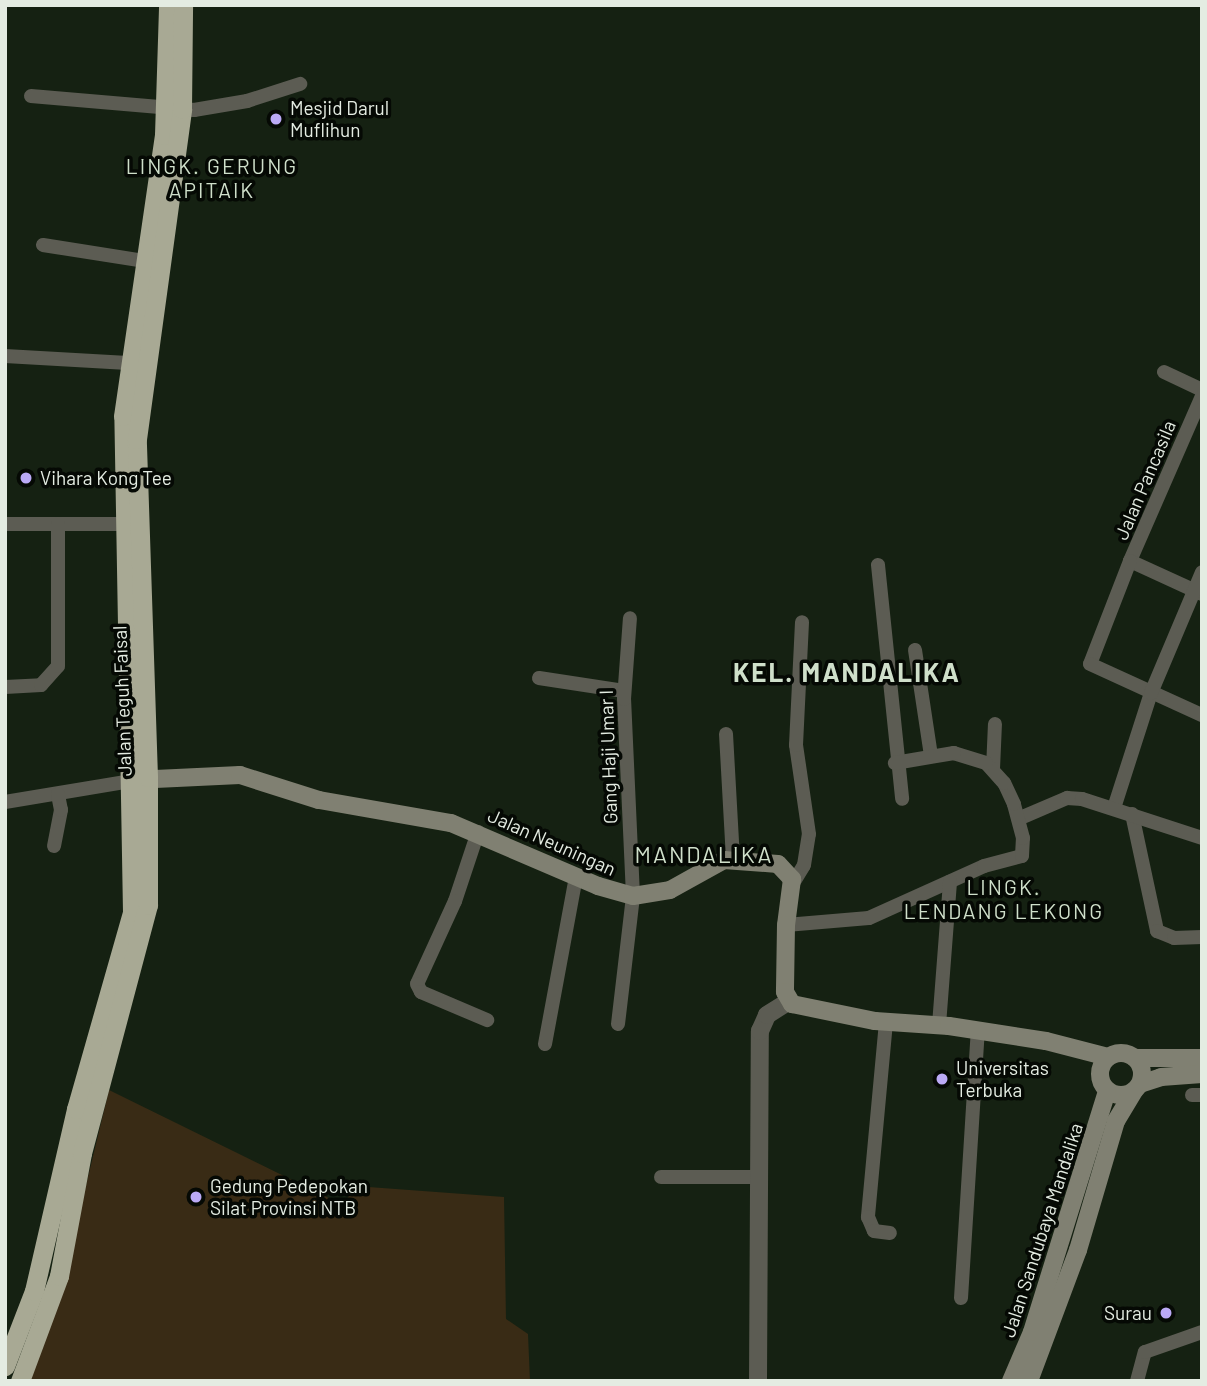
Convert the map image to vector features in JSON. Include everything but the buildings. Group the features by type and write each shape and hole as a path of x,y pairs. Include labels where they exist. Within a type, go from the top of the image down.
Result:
{"highway":[{"name":"Jalan Teguh Faisal","path":"20,1381 59,1276 91,1113 142,940 150,869 139,779 131,524 123,416 128,363 144,261 174,109 168,5"},
{"name":"Jalan Teguh Faisal","path":"131,524 142,384 174,109 183,5"},
{"name":"Jalan Teguh Faisal","path":"5,1366 34,1291 76,1109 128,934 139,779"},
{"path":"13,1343 32,1351"}],"main road":[{"name":"Jalan Neuningan","path":"139,779 248,776 305,797 437,820 478,832 576,877 633,896 670,890 714,863 733,858"},
{"path":"733,858 783,866 790,872 792,885 786,925 789,1001 799,1007 886,1022 940,1025 1046,1041 1108,1057 1126,1053 1140,1065 1137,1088 1116,1121 1062,1298 1029,1381"},
{"path":"1108,1057 1099,1073 1107,1091 1125,1095 1161,1077 1202,1074"},
{"path":"1135,1058 1202,1058"},
{"name":"Jalan Sandubaya Mandalika","path":"1011,1381 1032,1332 1107,1091"}],"street":[{"path":"31,96 174,109 237,103 300,84"},
{"path":"43,245 144,261"},
{"path":"5,356 26,361 128,363"},
{"path":"1164,372 1202,390"},
{"name":"Jalan Pancasila","path":"1198,592 1130,561 1202,396"},
{"path":"5,524 131,524"},
{"path":"5,687 41,685 58,666 58,524"},
{"path":"1130,561 1089,662 1097,671 1202,715"},
{"path":"878,565 895,763 902,799"},
{"path":"1114,808 1151,693 1198,592 1202,572"},
{"name":"Gang Haji Umar I","path":"618,1024 633,896 624,691 630,618"},
{"path":"792,885 804,865 808,835 796,745 802,622"},
{"path":"915,650 931,757"},
{"path":"539,678 624,691"},
{"path":"993,769 995,724"},
{"path":"726,734 733,858"},
{"path":"786,925 858,920 950,881 1022,856 1023,838 1014,804 993,769 962,754 895,763"},
{"path":"5,802 139,779"},
{"path":"54,846 61,810 58,794"},
{"path":"1026,816 1067,798 1114,808 1202,838"},
{"path":"1132,814 1157,930 1174,938 1202,937"},
{"path":"478,832 455,901 417,985 421,992 487,1020"},
{"path":"545,1044 576,877"},
{"path":"940,1025 950,881"},
{"path":"758,1381 757,1177 760,1031 767,1015 789,1001"},
{"path":"886,1022 868,1217 874,1231 890,1233"},
{"path":"961,1298 978,1030"},
{"path":"661,1177 757,1177"},
{"path":"1137,1381 1145,1352 1202,1332"}],"shaded area":[{"path":"109,1090 343,1205 355,1186 504,1197 506,1319 528,1334 530,1381 22,1381 60,1293"}],"place":[{"name":"Mesjid Darul Muflihun","path":"276,119"},
{"name":"Vihara Kong Tee","path":"26,478"},
{"name":"Universitas Terbuka","path":"942,1079"},
{"name":"Gedung Pedepokan Silat Provinsi NTB","path":"196,1197"},
{"name":"Surau","path":"1166,1313"}],"district":[{"name":"LINGK. GERUNG APITAIK","path":"212,178"},
{"name":"KEL. MANDALIKA","path":"847,672"},
{"name":"MANDALIKA","path":"704,854"},
{"name":"LINGK. LENDANG LEKONG","path":"1004,899"}]}
